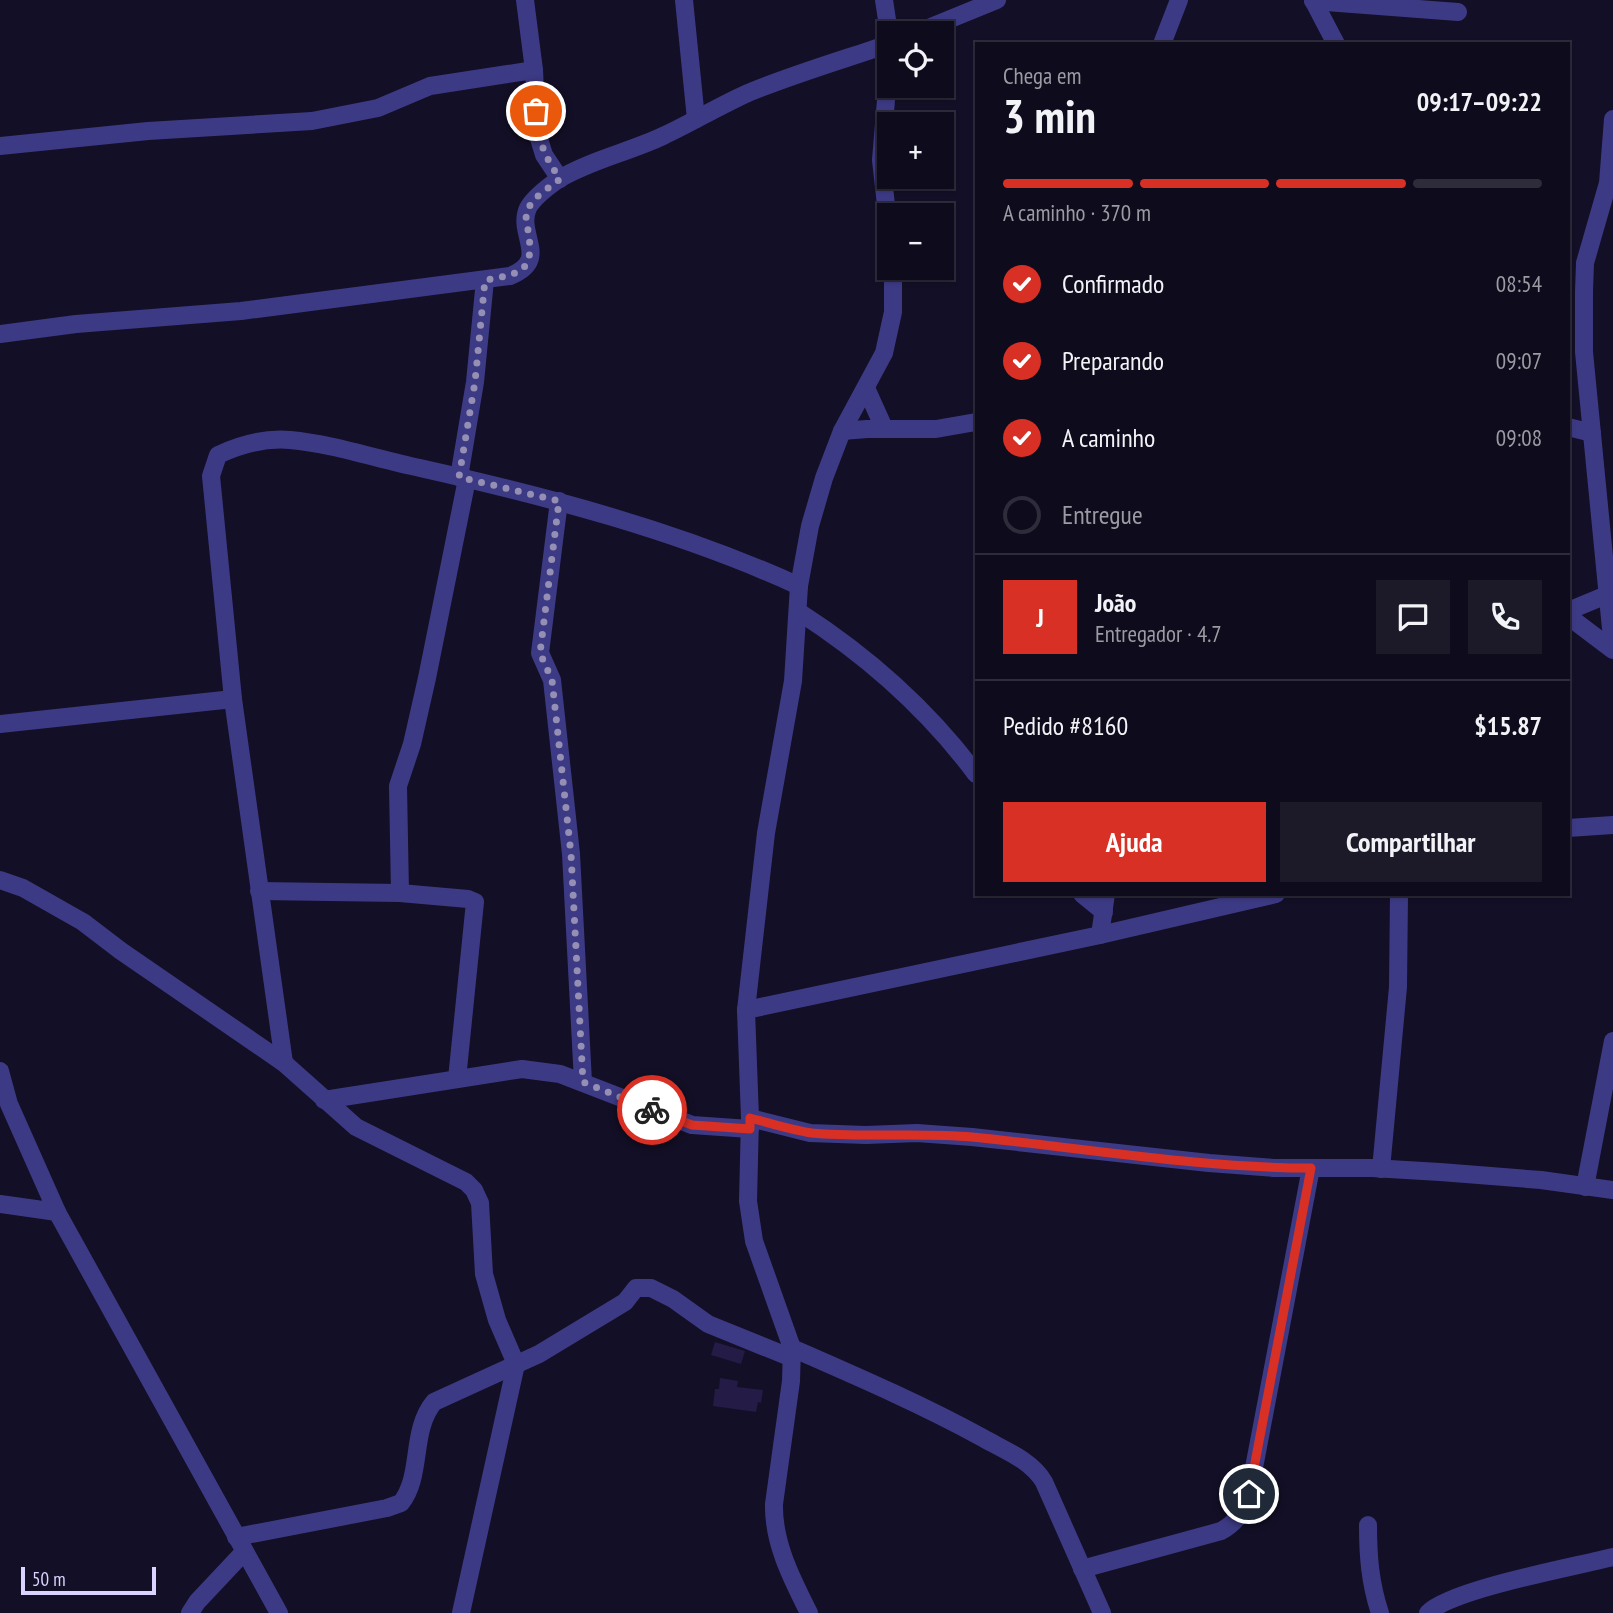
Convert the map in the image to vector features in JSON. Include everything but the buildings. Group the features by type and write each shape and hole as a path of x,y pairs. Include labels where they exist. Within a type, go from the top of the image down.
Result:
{"street":[{"path":"525,0 534,69 537,132 544,155 560,179"},
{"path":"684,0 696,119"},
{"path":"884,0 887,21"},
{"path":"945,21 997,0"},
{"path":"1163,42 1179,0"},
{"path":"1313,1 1458,12"},
{"path":"1313,1 1335,42"},
{"path":"0,334 76,324 241,311 510,276 524,271 530,261 526,218 528,208 560,179 660,137 747,94 877,48"},
{"path":"0,146 148,131 312,121 378,108 430,86 534,69"},
{"path":"886,98 881,160 886,203"},
{"path":"1613,119 1608,183 1585,263 1584,291 1584,352 1613,650"},
{"path":"400,893 398,786 412,744 427,678 463,478 485,280"},
{"path":"809,1613 783,1555 774,1525 774,1504 791,1381 792,1353 754,1241 748,1201 750,1123 746,1010 766,833 793,681 799,586 817,501 842,431 884,353 893,312 893,280"},
{"path":"1570,302 1584,291"},
{"path":"1570,342 1584,352"},
{"path":"866,388 884,428"},
{"path":"842,431 884,428 936,429 975,422"},
{"path":"1570,428 1592,433"},
{"path":"284,1063 233,699 211,476 218,455 234,447 255,442 288,440 463,478 581,507 764,570 799,586"},
{"path":"559,501 540,653 552,680 571,854 583,1082"},
{"path":"1570,613 1609,594"},
{"path":"799,612 870,662 939,729 975,773"},
{"path":"1570,616 1613,650"},
{"path":"0,724 233,699"},
{"path":"1570,828 1613,825"},
{"path":"0,880 23,888 63,909 284,1063 356,1127 466,1182 474,1190 480,1203 484,1274 497,1320 516,1364 461,1613"},
{"path":"259,891 400,893 475,902 457,1079"},
{"path":"1088,896 1105,903 1100,935"},
{"path":"746,1010 1100,935 1267,896"},
{"path":"1381,1168 1398,987 1399,896"},
{"path":"1585,1186 1613,1041"},
{"path":"324,1100 522,1069 560,1074 692,1125 750,1123 810,1132 866,1135 917,1133 1209,1163 1274,1168 1381,1168 1541,1180 1613,1191"},
{"path":"0,1071 9,1104 57,1212 279,1613"},
{"path":"1082,1569 1221,1531 1234,1524 1240,1515 1249,1494 1311,1168"},
{"path":"0,1204 57,1212"},
{"path":"190,1613 224,1573 240,1544 401,1503 410,1485 426,1412 434,1402 539,1354 625,1302 636,1289 642,1287 651,1288 673,1299 708,1324 738,1338 792,1353 950,1420 1027,1463 1044,1482 1102,1613"},
{"path":"1368,1525 1368,1561 1380,1613"},
{"path":"1428,1613 1434,1607 1474,1591 1613,1557"},
{"path":"224,1573 256,1572"}],"way so far":[{"path":"536,111 537,132 544,155 560,179 528,208 526,218 530,261 524,271 485,280 475,382 459,477 559,501 540,653 552,680 571,854 583,1082 652,1110"}],"route":[{"path":"652,1110 692,1125 750,1129 750,1118 810,1132 866,1135 917,1133 1209,1163 1311,1168 1249,1494"}]}
